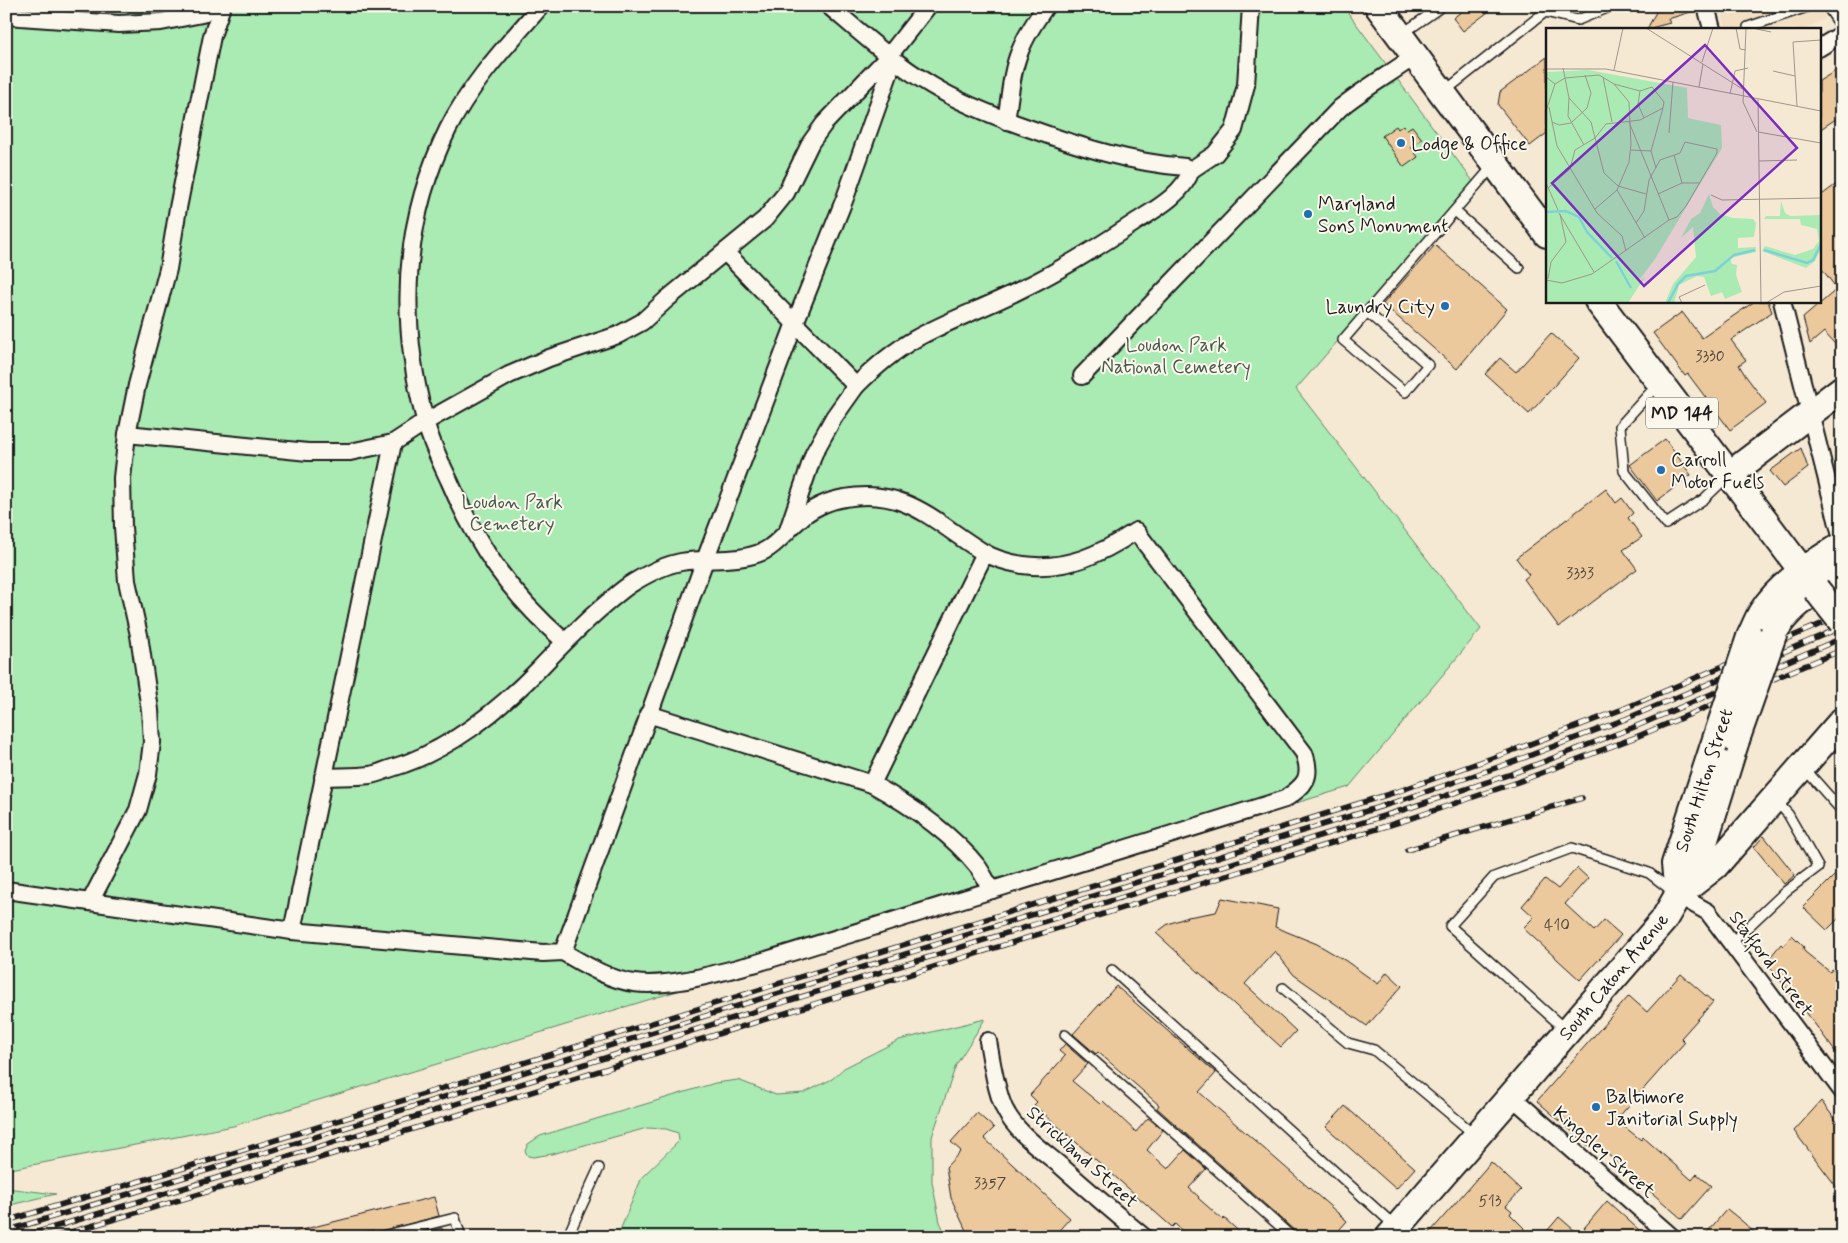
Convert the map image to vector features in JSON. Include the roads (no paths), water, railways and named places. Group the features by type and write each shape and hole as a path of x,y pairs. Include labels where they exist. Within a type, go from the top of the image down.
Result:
{"main road":[{"path":"1378,6 1546,233"},
{"name":"MD 144","path":"1599,302 1842,622"},
{"path":"1729,475 1842,389"},
{"name":"South Hilton Street","path":"1809,580 1842,545"},
{"name":"South Hilton Street","path":"1678,895 1675,864 1725,744 1762,635 1762,612 1775,596 1809,580 1842,572"},
{"name":"South Caton Avenue","path":"1393,1232 1663,921 1678,895 1715,866 1842,721"}],"street":[{"path":"6,16 127,24 161,22 202,14 212,6"},
{"path":"90,902 138,810 148,774 152,742 150,710 140,644 127,581 122,478 127,434 137,385 168,270 180,198 212,36 222,6"},
{"path":"541,6 492,62 454,121 433,164 419,208 411,248 409,340 425,422 457,500 489,559 538,619 564,641"},
{"path":"829,6 888,57 946,94 970,106 1077,146 1126,158 1185,167 1191,170"},
{"path":"127,434 308,452 350,452 393,443 425,422 509,374 549,358 618,335 642,322 667,299 765,219 786,193 811,142 824,124 888,57 928,6"},
{"path":"1006,121 1012,79 1020,52 1032,27 1046,6"},
{"path":"788,532 814,454 834,418 856,386 893,352 944,324 1022,290 1104,243 1151,212 1181,189 1189,179 1191,170 1215,154 1234,130 1246,85 1251,6"},
{"path":"1706,6 1712,28"},
{"path":"1820,47 1842,34"},
{"path":"1082,376 1340,108 1359,93 1415,56"},
{"path":"563,952 705,560 795,323 845,198 889,74 888,57"},
{"path":"725,252 856,386"},
{"path":"1782,302 1842,540"},
{"path":"292,931 393,443"},
{"path":"6,890 292,931 543,953 563,952 610,976 634,983 664,982 689,979 757,964 1285,799 1304,784 1308,776 1308,765 1304,753 1136,531 1097,554 1080,561 1059,566 1037,567 1013,563 985,553 918,508 900,501 861,496 842,498 825,504 800,519 768,549 755,555 681,562 662,567 632,583 564,641 517,691 483,720 446,744 413,762 370,775 323,777"},
{"path":"872,784 985,553"},
{"path":"648,714 872,784 898,798 941,831 978,868 992,890"},
{"name":"Stafford Street","path":"1678,895 1708,912 1842,1091"},
{"name":"Strickland Street","path":"988,1041 992,1065 1004,1108 1014,1124 1144,1237"},
{"name":"Kingsley Street","path":"1511,1096 1672,1237"}],"lane":[{"path":"1400,35 1442,6"},
{"path":"1442,93 1545,12 1578,20 1612,6"},
{"path":"1748,27 1810,6"},
{"path":"1827,6 1842,28"},
{"path":"1367,312 1428,365 1405,392 1343,340 1367,312 1455,211 1495,164"},
{"path":"1455,211 1518,268"},
{"path":"1659,383 1620,426 1624,471 1666,524 1704,498 1729,475"},
{"path":"1803,766 1842,811"},
{"path":"1731,943 1786,891 1818,868 1788,814 1774,799"},
{"path":"1568,1032 1450,926 1494,877 1572,848 1649,873 1678,895"},
{"path":"1112,970 1393,1232"},
{"path":"1283,988 1348,1043 1374,1050 1476,1136"},
{"path":"1065,1035 1292,1237"},
{"path":"569,1237 599,1168"},
{"path":"378,1237 454,1218 461,1237"}],"railway":[{"path":"6,1221 224,1156 1399,791 1623,709 1842,615"},
{"path":"6,1231 1402,800 1510,763 1628,718 1842,627"},
{"path":"21,1237 260,1165 1406,809 1514,773 1632,728 1842,638"},
{"path":"54,1237 281,1170 1409,819 1518,782 1636,737 1842,650"},
{"path":"1407,850 1582,798"}],"place":[{"name":"Lodge & Office","path":"1401,143"},
{"name":"Maryland Sons Monument","path":"1308,214"},
{"name":"Laundry City","path":"1445,306"},
{"name":"Carroll Motor Fuels","path":"1661,470"},
{"name":"Baltimore Janitorial Supply","path":"1596,1107"}],"park label":[{"name":"Loudon Park National Cemetery","path":"1176,355"},
{"name":"Loudon Park Cemetery","path":"512,512"}]}
